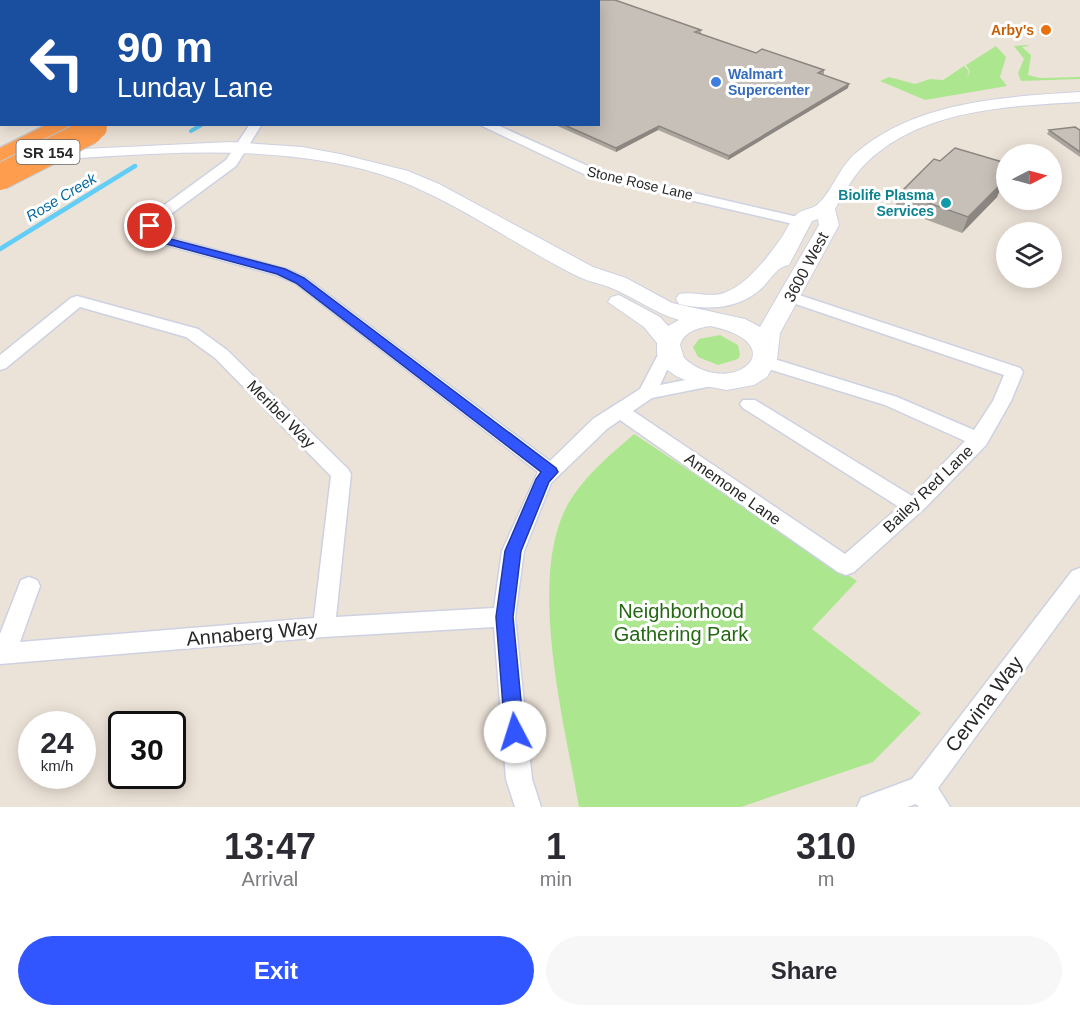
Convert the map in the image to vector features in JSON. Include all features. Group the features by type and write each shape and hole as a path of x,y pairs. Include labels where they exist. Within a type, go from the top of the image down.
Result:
{"highway":[{"name":"SR 154","path":"0,177 100,126"},
{"name":"SR 154","path":"0,157 61,127"}],"street":[{"path":"825,209 862,157 903,130 939,117 980,107 1080,97"},
{"path":"255,126 231,163 153,220 150,231 154,236 281,272 300,280 551,472"},
{"name":"Stone Rose Lane","path":"488,126 595,174 802,222"},
{"path":"0,157 242,147 302,152 401,175 460,202 585,272 625,287 664,308 706,319 738,324 755,334 765,354 891,401 979,440"},
{"name":"3600 West","path":"706,319 751,306 763,296 774,277 787,245 805,217 825,209 829,225 768,333 765,354"},
{"path":"625,287 702,302 731,300 745,292 787,245"},
{"path":"585,272 605,294 652,322 668,346 676,364 711,381"},
{"name":"Bailey Red Lane","path":"790,297 1014,372 1002,404 968,454 846,567"},
{"name":"Meribel Way","path":"0,364 77,301 192,333 221,354 341,474 324,627"},
{"path":"647,393 674,331 686,323 706,319"},
{"path":"528,807 519,779 504,617 513,551 543,479 600,424 647,393 711,381 743,380 755,374 765,354"},
{"path":"749,404 912,505"},
{"name":"Amemone Lane","path":"620,411 846,567"},
{"name":"Cervina Way","path":"870,807 929,798 1080,577"},
{"path":"2,654 29,586"},
{"name":"Annaberg Way","path":"2,654 324,627 504,617"}],"green space":[{"path":"996,46 1006,57 1000,77 1007,86 925,100 880,81 889,77 915,84 930,79 943,80 964,66 969,71 967,79 970,71 966,65"},
{"path":"1014,46 1029,46 1022,47 1031,55 1028,75 1040,78 1080,77 1080,79 1021,81 1018,73 1024,59"},
{"path":"720,335 738,345 740,355 738,359 718,365 698,357 693,347 699,339"},
{"name":"Neighborhood Gathering Park","path":"634,434 857,581 812,629 921,713 873,762 741,807 579,807 553,658 550,579 554,543 570,500 595,470"}],"building":[{"name":"Walmart Supercenter","path":"600,0 615,0 701,30 695,32 756,53 762,49 824,70 818,73 849,84 729,156 659,126 616,148 566,126 600,126"},
{"path":"1075,127 1080,130 1080,152 1049,130"},
{"name":"Biolife Plasma Services","path":"955,148 996,160 996,189 968,217 900,193 934,159 940,161"}],"waterway":[{"name":"Rose Creek","path":"191,131 200,126"},
{"name":"Rose Creek","path":"0,249 135,166"}],"place":[{"name":"Arby's","path":"1046,30"},
{"name":"Walmart Supercenter","path":"716,82"},
{"name":"Biolife Plasma Services","path":"946,203"}],"route":[{"path":"150,226 150,231 154,236 163,240 281,272 300,280 551,472 543,479 513,551 504,617 515,732"}]}
